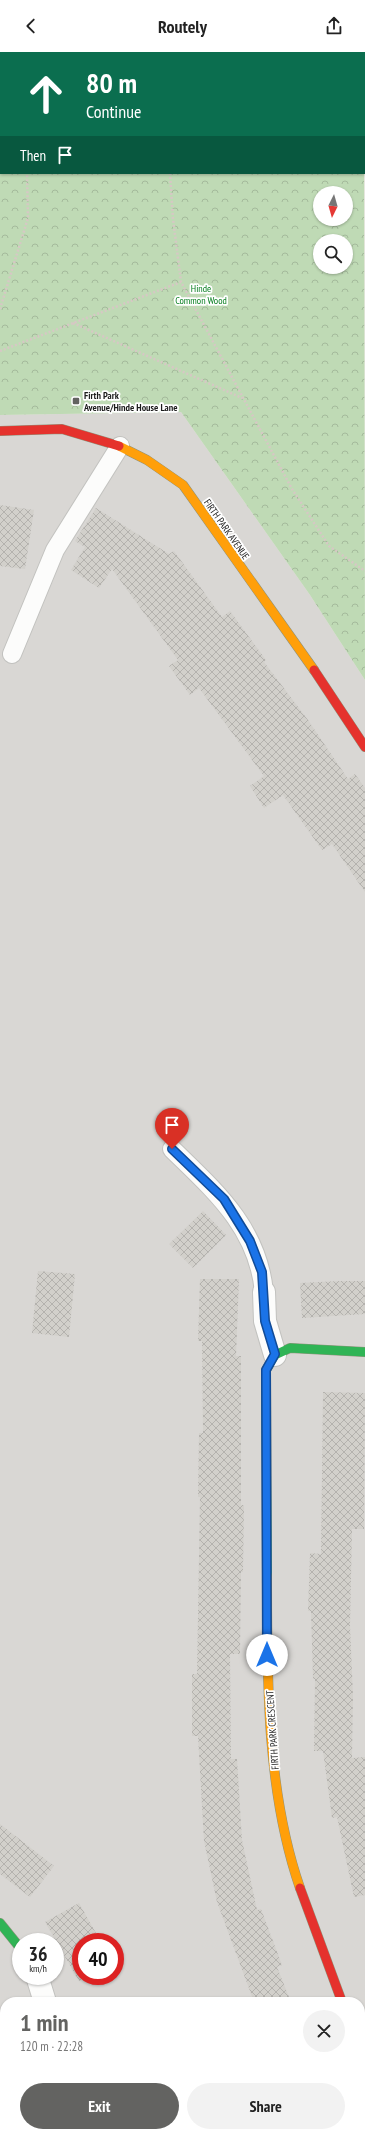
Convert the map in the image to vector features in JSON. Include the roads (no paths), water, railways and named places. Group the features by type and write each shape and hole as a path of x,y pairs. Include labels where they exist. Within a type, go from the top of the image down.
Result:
{"street":[{"name":"FIRTH PARK AVENUE","path":"0,431 62,429 120,446 147,460 183,485 326,687 365,747"},
{"path":"264,1292 265,1321 275,1354 290,1348 365,1352"},
{"name":"FIRTH PARK CRESCENT","path":"275,1354 266,1370 266,1378 267,1671 276,1781 289,1857 314,1930 340,1997"},
{"path":"0,1923 12,1938"},
{"path":"40,1985 43,1997"}],"lane":[{"path":"12,654 55,550 120,446"},
{"path":"172,1149 224,1199 250,1241 262,1272 264,1292"}],"place":[{"name":"Firth Park Avenue/Hinde House Lane","path":"76,401"}],"park label":[{"name":"Hinde Common Wood","path":"201,294"}]}
